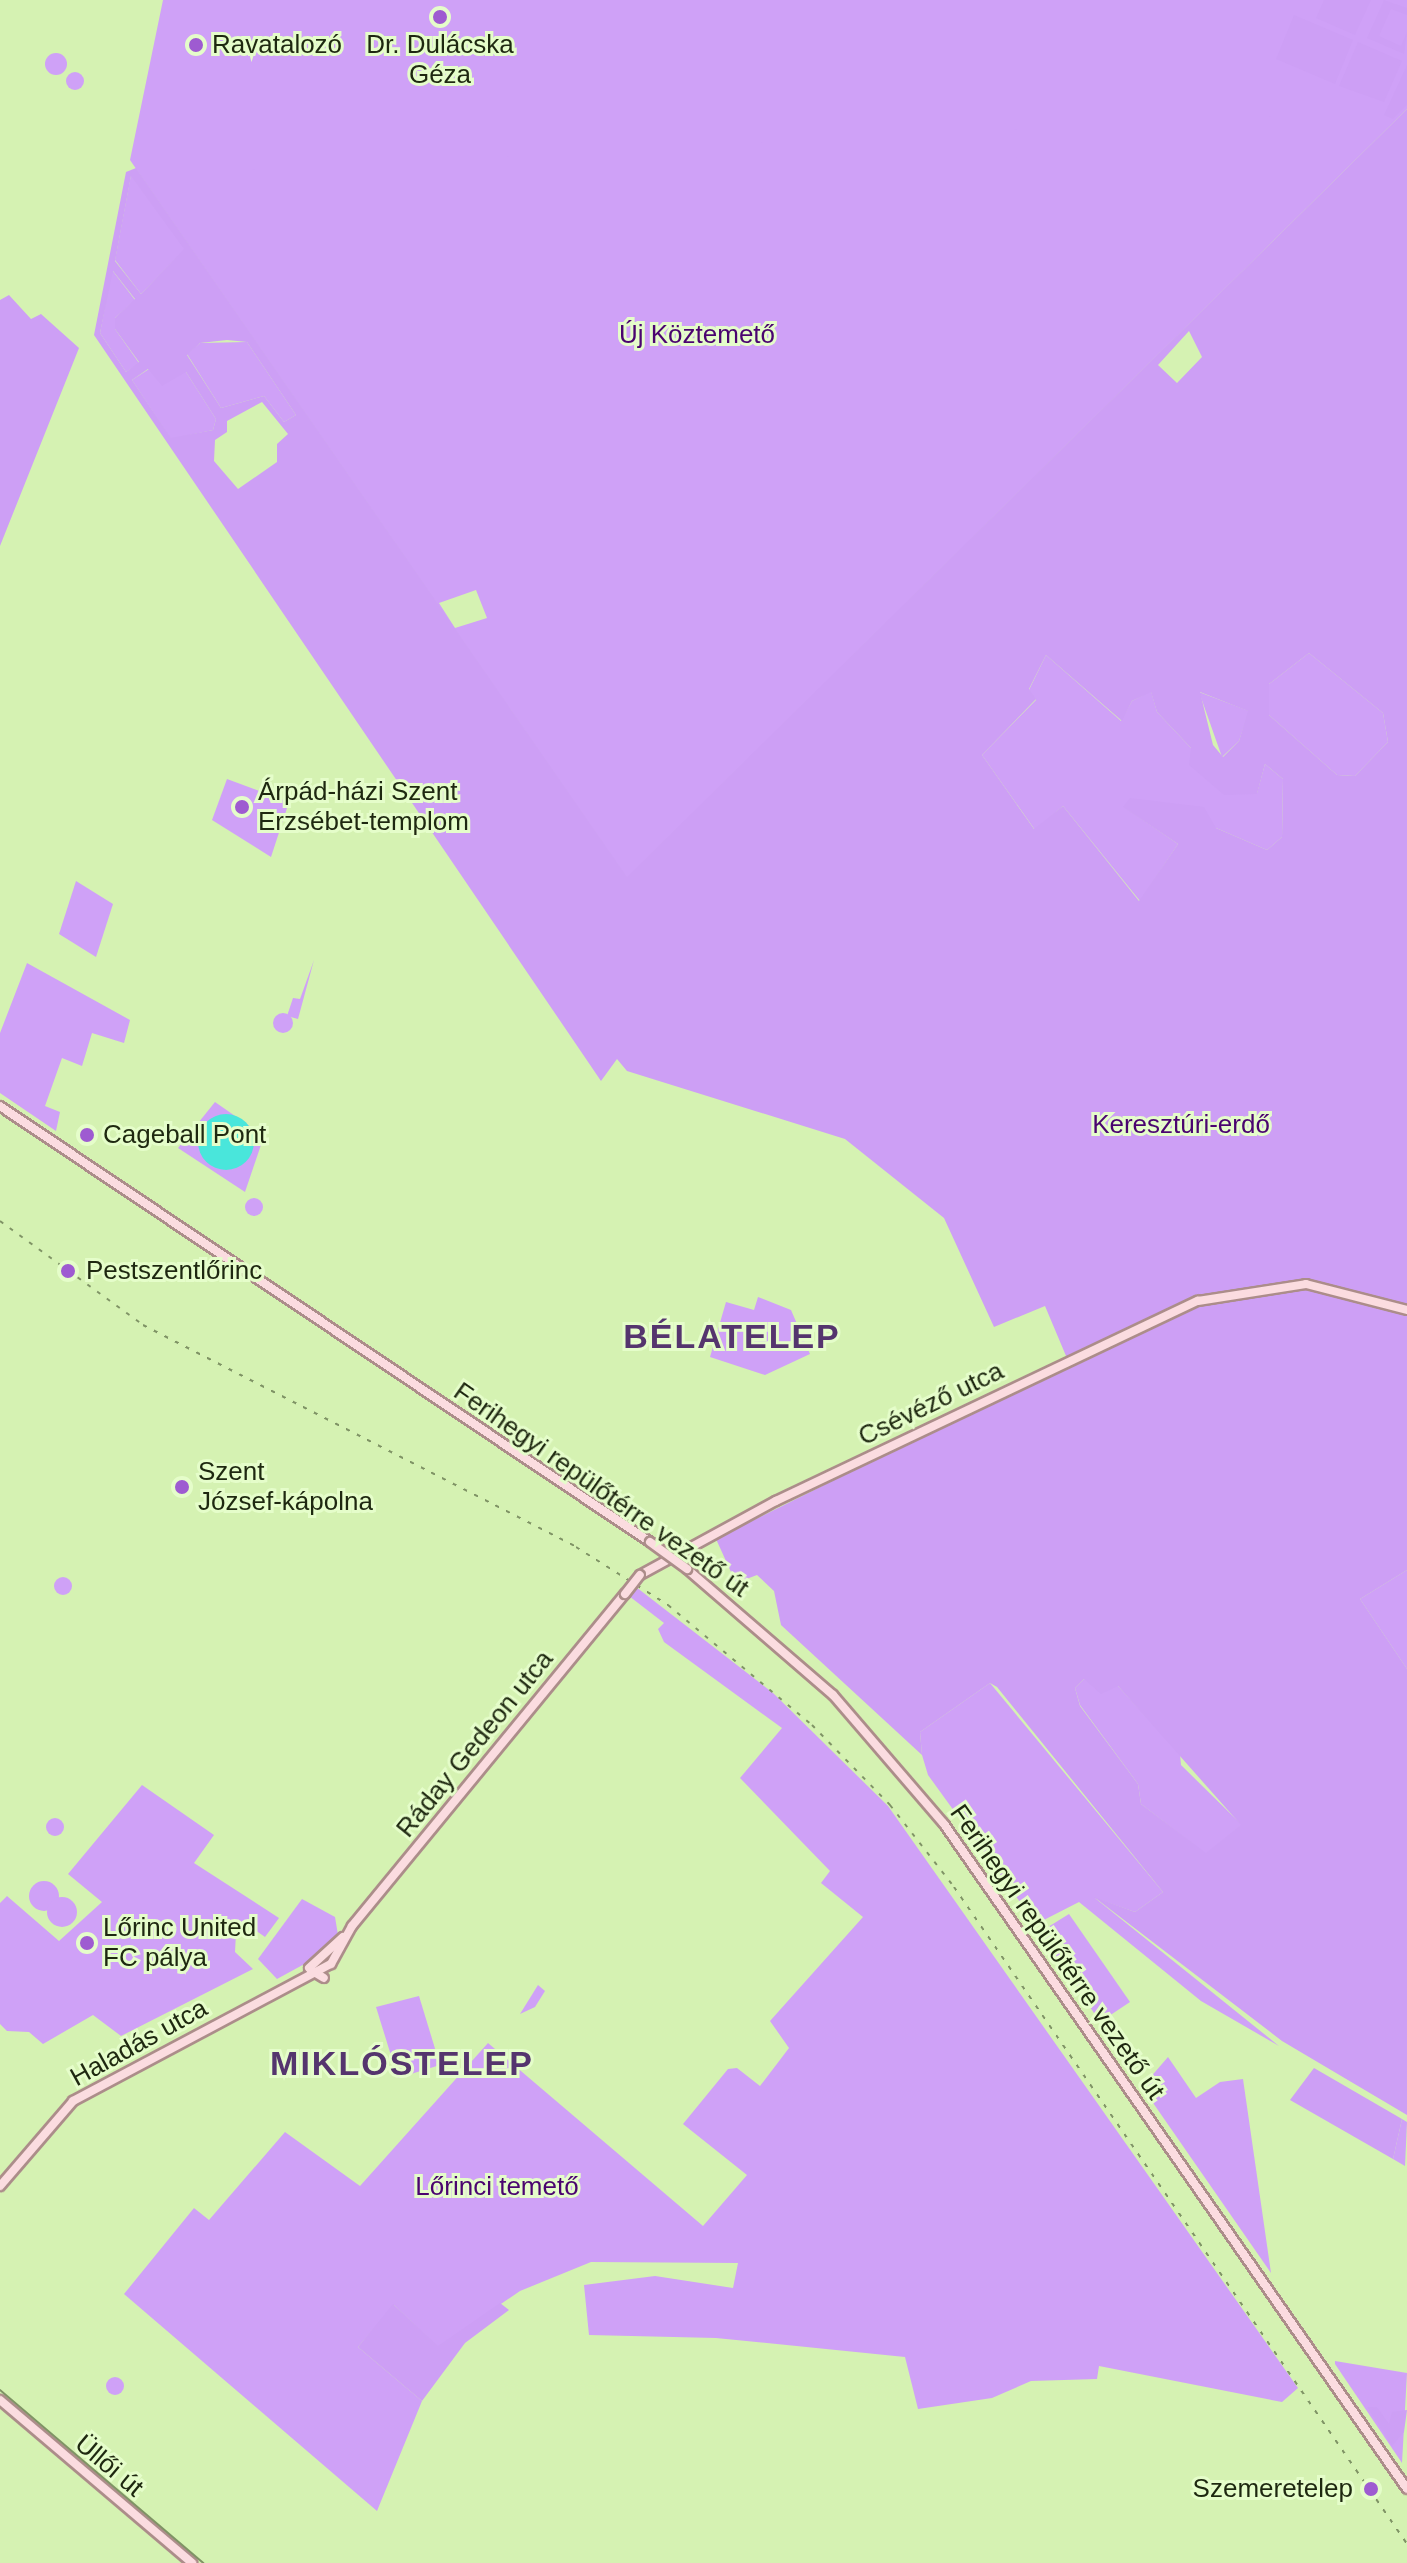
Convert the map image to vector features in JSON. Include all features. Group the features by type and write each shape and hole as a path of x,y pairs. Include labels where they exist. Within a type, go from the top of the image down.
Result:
{"main road":[{"name":"Ferihegyi repülőtérre vezető út","path":"0,1106 650,1542 797,1661 908,1779 1407,2489"},
{"name":"Csévéző utca","path":"661,1558 1154,1318 1221,1294 1315,1284 1407,1310"},
{"name":"Ráday Gedeon utca","path":"306,1972 331,1964 346,1934 640,1575 661,1558"},
{"path":"324,1978 306,1972 346,1934"},
{"name":"Haladás utca","path":"0,2186 73,2101 306,1972"},
{"name":"Üllői út","path":"0,2400 192,2563"}],"green space":[{"name":"Új Köztemető","path":"163,0 1407,0 1407,109 627,878 130,160","holes":["476,590 487,618 455,628 439,603"]},
{"path":"1324,0 1371,0 1355,35 1316,18"},
{"path":"1384,0 1407,8 1407,15 1391,9 1379,36 1401,46 1407,32 1404,54 1367,38"},
{"path":"1294,15 1353,40 1335,84 1276,59"},
{"path":"1358,42 1402,61 1384,102 1339,86"},
{"path":"56,53 67,64 56,75 45,64"},
{"path":"1407,65 1407,105 1393,119 1384,115"},
{"path":"71,72 79,72 84,81 82,88 71,90 66,85 66,77"},
{"name":"Keresztúri-erdő","path":"1407,109 1407,1570 1360,1599 1407,1669 1407,2115 1282,2041 1094,1897 1135,1912 1163,1892 997,1687 990,1683 920,1732 922,1755 781,1625 774,1591 757,1575 736,1583 716,1539 1069,1363 1045,1306 994,1327 944,1218 845,1139 627,1071 617,1059 601,1081 94,335 126,172 136,168 627,877","holes":["131,176 184,249 141,294 115,261","113,271 135,299 115,318 115,329 139,362 126,372 100,333","1189,331 1202,357 1177,383 1158,365","227,340 247,342 296,415 284,422 264,396 221,408 187,355 200,343","148,369 162,386 186,372 216,419 213,430 171,438 132,380","262,402 288,434 277,444 277,462 238,489 214,461 215,440 227,432 227,421","1309,653 1383,713 1388,742 1355,776 1337,775 1269,715 1269,684","1046,655 1122,721 1132,701 1151,692 1157,712 1191,748 1189,765 1224,795 1257,794 1265,764 1283,779 1282,837 1267,850 1216,828 1204,807 1130,798 1123,807 1178,844 1139,901 1063,806 1034,829 982,755 1036,699 1029,689","1200,692 1248,711 1239,741 1223,757 1213,745","1084,1679 1101,1694 1118,1686 1241,1825 1206,1853 1141,1804 1138,1784 1080,1706 1075,1688"]},
{"path":"131,175 185,249 141,294 115,260"},
{"path":"112,270 135,300 115,318 115,329 139,363 126,372 100,333"},
{"path":"9,295 31,319 41,314 79,348 0,546 0,300"},
{"path":"247,342 296,415 284,422 264,396 221,408 187,354 200,343"},
{"path":"149,369 186,372 216,419 213,430 171,439 132,380"},
{"path":"1309,653 1383,713 1388,742 1355,776 1337,775 1269,715 1269,684"},
{"path":"1046,655 1121,721 1132,701 1151,691 1157,712 1191,748 1257,793 1265,764 1283,779 1282,837 1267,850 1216,828 1124,807 1178,844 1140,901 1063,806 1035,830 982,755 1036,700 1029,690"},
{"path":"1199,692 1249,711 1239,741 1222,757"},
{"path":"227,779 289,802 271,857 212,820"},
{"path":"76,881 113,904 96,957 59,934"},
{"path":"314,960 298,1019 287,1016 293,998 300,999"},
{"path":"27,963 130,1020 124,1043 92,1033 82,1066 62,1058 45,1106 60,1112 56,1131 0,1093 0,1033"},
{"path":"279,1013 287,1013 293,1023 287,1033 279,1033 273,1027 273,1019"},
{"path":"215,1102 264,1136 245,1192 178,1148"},
{"path":"254,1198 263,1207 254,1216 245,1207"},
{"path":"758,1297 791,1310 810,1354 765,1375 710,1357 726,1302 754,1310"},
{"path":"1407,1570 1407,1669 1360,1599"},
{"path":"59,1577 67,1577 72,1586 70,1593 59,1595 54,1590 54,1582"},
{"name":"Lőrinci temető","path":"636,1587 773,1693 888,1806 1298,2388 1282,2402 1099,2366 1097,2379 1031,2381 992,2398 918,2409 905,2357 716,2338 589,2335 584,2285 655,2276 733,2288 738,2263 591,2262 520,2291 438,2347 394,2305 358,2347 422,2401 377,2511 124,2294 194,2208 209,2220 285,2132 360,2186 488,2043 703,2226 747,2175 683,2124 728,2069 737,2068 760,2086 789,2048 770,2021 863,1917 821,1883 830,1871 740,1778 782,1728 664,1642 658,1629 664,1623 629,1596"},
{"path":"1084,1679 1118,1686 1180,1754 1181,1765 1242,1825 1206,1854 1141,1804 1138,1784 1080,1705 1075,1688"},
{"path":"990,1683 1163,1892 1135,1912 1095,1898 1279,2046 1201,2001 1079,1902 1036,1924 928,1775 922,1755 920,1732"},
{"path":"142,1785 214,1835 194,1863 279,1918 265,1937 244,1922 236,1933 235,1952 253,1969 121,2036 93,2015 43,2044 29,2032 7,2031 0,2024 0,1903 7,1896 59,1941 102,1902 68,1874"},
{"path":"55,1818 64,1827 55,1836 46,1827"},
{"path":"44,1881 55,1885 59,1896 55,1907 44,1911 33,1907 29,1896 33,1885"},
{"path":"62,1897 73,1901 77,1912 73,1923 62,1927 51,1923 47,1912 51,1901"},
{"path":"302,1899 335,1917 338,1935 319,1956 277,1979 258,1959"},
{"path":"1069,1914 1130,2002 1100,2022 1040,1932"},
{"path":"538,1985 545,1991 535,2007 520,2014"},
{"path":"419,1996 440,2065 398,2078 376,2007"},
{"path":"1168,2057 1196,2098 1220,2082 1243,2079 1271,2273 1142,2087"},
{"path":"1314,2068 1402,2119 1393,2159 1290,2100"},
{"path":"1402,2119 1407,2122 1405,2166 1393,2159"},
{"path":"500,2303 509,2310 465,2343 422,2401 358,2347 393,2304 438,2346"},
{"path":"1335,2361 1407,2373 1402,2463 1335,2364"},
{"path":"111,2377 119,2377 124,2386 122,2393 111,2395 106,2390 106,2382"},
{"path":"1367,2407 1377,2407 1389,2424 1392,2412 1407,2410 1404,2432 1392,2446"}],"water":[{"path":"226,1114 246,1122 254,1142 246,1162 226,1170 206,1162 198,1142 206,1122"}],"tram line":[{"path":"0,2390 203,2563"}],"railway":[{"path":"0,1221 143,1325 576,1547 668,1605 812,1725 890,1805 954,1887 1407,2544"}],"place":[{"name":"Dr. Dulácska Géza","path":"440,17"},
{"name":"Ravatalozó","path":"196,45"},
{"name":"Árpád-házi Szent Erzsébet-templom","path":"242,807"},
{"name":"Cageball Pont","path":"87,1135"},
{"name":"Pestszentlőrinc","path":"68,1271"},
{"name":"Szent József-kápolna","path":"182,1487"},
{"name":"Lőrinc United FC pálya","path":"87,1943"},
{"name":"Szemeretelep","path":"1371,2489"}],"district":[{"name":"BÉLATELEP","path":"732,1337"},
{"name":"MIKLÓSTELEP","path":"402,2064"}]}
